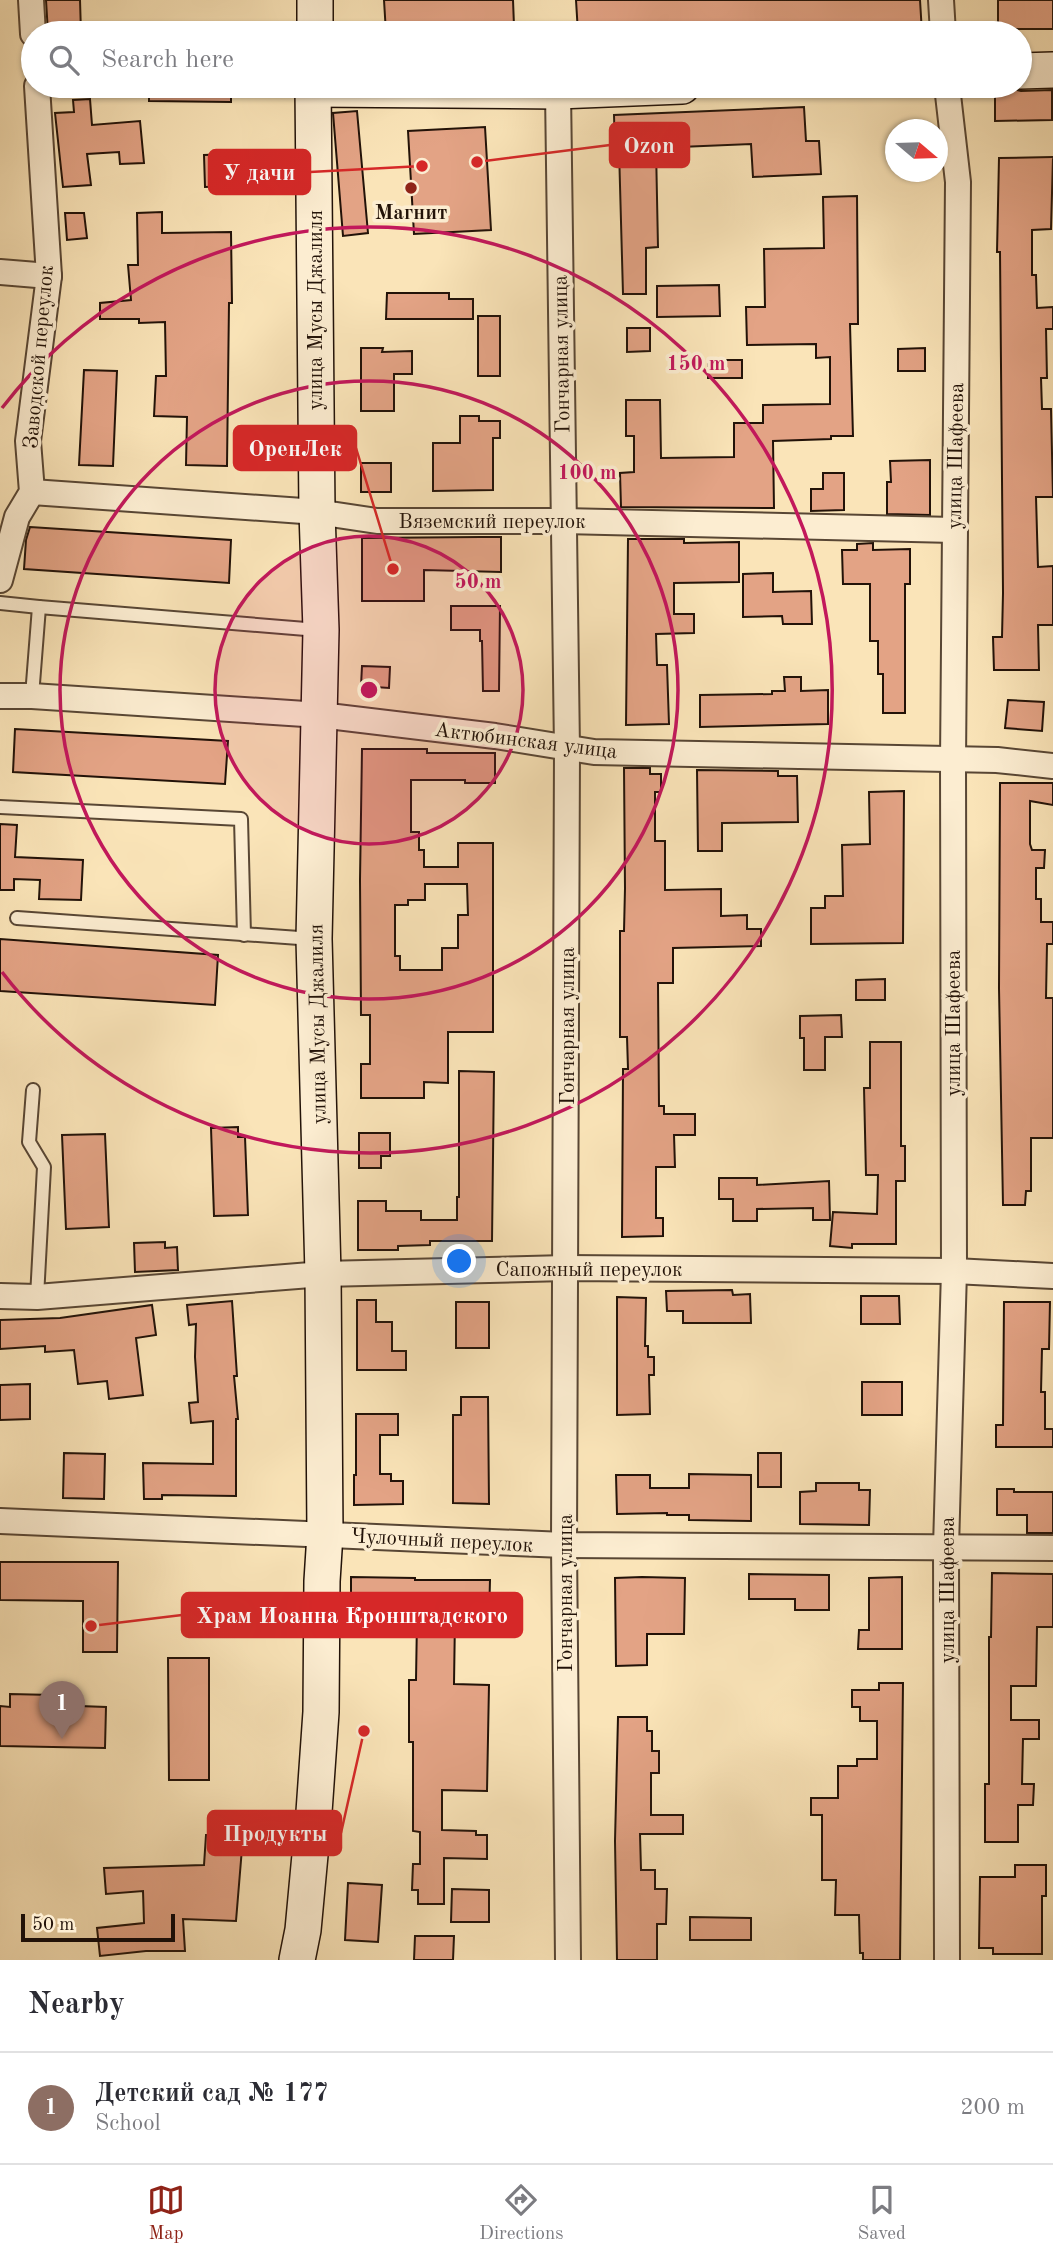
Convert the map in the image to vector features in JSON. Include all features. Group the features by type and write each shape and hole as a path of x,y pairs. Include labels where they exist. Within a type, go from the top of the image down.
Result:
{"street":[{"path":"31,0 32,21"},
{"path":"315,21 316,0"},
{"path":"941,0 942,21"},
{"path":"1032,71 1053,70"},
{"name":"Заводской переулок","path":"32,492 28,441 49,276 38,98"},
{"name":"улица Мусы Джалиля","path":"297,1960 304,1917 319,1737 325,1534 323,1274 314,939 321,630 317,512 313,98"},
{"name":"Гончарная улица","path":"558,98 567,749 564,1545 568,1960"},
{"name":"улица Шафеева","path":"947,1960 946,1547 954,1271 953,761 958,182 948,98"},
{"path":"0,272 49,276"},
{"path":"0,580 17,517 32,492"},
{"name":"Вяземский переулок","path":"32,492 317,512 376,521 563,521 954,530"},
{"name":"Актюбинская улица","path":"0,696 320,715 495,736 594,752 997,760 1053,766"},
{"name":"Сапожный переулок","path":"0,1296 37,1297 323,1274 566,1268 954,1271 1053,1276"},
{"name":"Чулочный переулок","path":"0,1521 564,1545 1053,1548"}],"lane":[{"path":"0,603 321,630"},
{"path":"32,696 39,607"},
{"path":"0,807 241,819 243,935"},
{"path":"16,918 314,939"},
{"path":"33,1090 29,1142 44,1167 37,1297"}],"building":[{"path":"46,0 80,0 81,21 47,21"},
{"path":"384,0 513,0 514,21 385,21"},
{"path":"576,0 920,0 921,21 577,21"},
{"path":"998,0 1053,0 1053,29 1032,29 1032,21 998,21"},
{"path":"1052,90 1052,120 995,121 995,98 1032,98 1032,91"},
{"path":"149,98 231,98 231,102 149,101"},
{"path":"90,99 92,125 140,121 144,163 120,164 119,152 87,154 91,185 63,187 55,113 74,112 73,100"},
{"path":"804,107 806,141 819,141 821,174 753,177 751,144 656,148 658,247 646,248 646,294 623,294 619,149 615,149 614,115"},
{"path":"357,111 368,233 343,236 333,113"},
{"path":"485,127 491,230 414,234 408,131"},
{"path":"231,154 233,186 205,187 204,155"},
{"path":"1053,157 1051,229 1032,230 1032,275 1036,275 1037,308 1053,307 1053,329 1046,329 1047,378 1041,378 1042,409 1051,409 1053,497 1036,497 1038,567 1053,566 1053,625 1038,625 1039,670 994,670 993,637 1002,637 1003,593 1000,252 997,252 999,158"},
{"path":"857,196 858,324 850,324 853,436 773,441 774,508 621,507 620,473 634,472 634,436 626,436 626,400 660,400 661,458 734,457 734,423 763,423 763,405 830,404 830,357 816,358 816,344 747,345 746,307 765,307 764,249 824,248 823,197"},
{"path":"162,212 162,233 231,232 232,303 229,303 227,466 186,465 187,417 154,416 156,376 166,376 165,322 139,323 139,319 100,319 100,303 131,300 128,265 138,265 137,213"},
{"path":"65,213 84,213 87,238 67,240"},
{"path":"719,285 720,316 657,317 657,286"},
{"path":"387,293 449,293 449,299 473,299 473,319 386,319"},
{"path":"478,316 500,316 500,376 478,376"},
{"path":"627,328 650,328 650,351 627,352"},
{"path":"361,348 383,348 382,352 412,351 412,374 394,374 394,411 361,411"},
{"path":"925,348 925,371 898,371 898,349"},
{"path":"708,360 742,360 742,378 708,378"},
{"path":"84,370 117,371 113,466 79,465"},
{"path":"460,416 479,416 479,421 500,421 500,438 493,438 493,490 433,491 433,443 460,443"},
{"path":"930,460 930,515 887,514 887,482 891,482 890,461"},
{"path":"361,463 391,463 391,492 361,492"},
{"path":"823,473 844,473 844,510 811,511 811,489 823,489"},
{"path":"30,527 231,540 229,583 24,569 26,540"},
{"path":"501,537 501,572 424,570 424,601 362,601 362,538"},
{"path":"628,539 684,539 684,543 739,542 739,582 674,583 674,614 694,614 694,633 656,634 657,665 667,665 669,724 626,725"},
{"path":"873,543 873,550 910,549 910,584 905,584 905,713 883,713 883,674 878,674 878,641 870,641 870,584 843,584 842,550 857,550 857,544"},
{"path":"773,573 773,592 811,591 812,624 783,624 782,616 743,617 743,574"},
{"path":"451,606 500,606 499,691 483,691 480,630 451,630"},
{"path":"362,666 390,667 389,688 361,686"},
{"path":"784,677 801,677 801,691 828,690 828,724 700,727 700,695 772,694 772,691 785,691"},
{"path":"1008,700 1044,702 1042,731 1005,728"},
{"path":"15,729 228,741 225,784 13,772"},
{"path":"362,749 495,753 495,783 411,780 411,832 419,832 419,850 424,850 424,867 458,867 458,843 493,843 493,1032 448,1032 448,1083 424,1082 424,1098 361,1098 361,1064 370,1064 370,1015 361,1015","holes":["425,884 467,884 468,915 458,915 458,948 442,948 442,970 400,970 400,956 395,956 395,905 408,905 408,900 425,900"]},
{"path":"624,768 650,768 650,774 661,774 661,792 655,792 655,841 665,841 665,890 721,889 721,916 747,915 747,929 761,929 761,946 673,948 673,983 658,983 659,1106 664,1106 664,1114 695,1114 695,1135 674,1135 675,1167 656,1167 656,1218 663,1218 663,1236 622,1237 623,1069 628,1069 627,1037 620,1037 620,931 624,931 625,888"},
{"path":"697,770 778,771 778,776 797,776 798,822 722,823 722,851 698,851"},
{"path":"1000,783 1053,783 1053,805 1030,801 1030,844 1032,850 1045,850 1044,868 1036,868 1036,899 1041,899 1041,922 1053,922 1053,944 1047,944 1046,998 1053,998 1053,1138 1031,1138 1031,1191 1026,1191 1025,1205 1003,1205 999,988"},
{"path":"904,791 903,943 811,944 811,908 825,908 825,896 843,896 842,845 870,844 869,792"},
{"path":"0,824 17,825 15,857 83,860 81,900 39,899 40,880 14,879 14,890 0,890"},
{"path":"0,939 218,955 215,1005 0,991"},
{"path":"885,979 885,1000 856,1000 856,980"},
{"path":"841,1015 842,1037 825,1037 825,1070 804,1070 804,1038 800,1038 800,1016"},
{"path":"870,1042 901,1042 901,1146 905,1146 905,1181 896,1181 896,1244 852,1244 852,1248 830,1246 833,1212 877,1214 878,1175 866,1175 864,1088 870,1088"},
{"path":"459,1071 494,1072 492,1241 430,1241 430,1245 398,1246 398,1250 358,1250 358,1201 386,1201 386,1211 421,1211 421,1220 457,1220"},
{"path":"238,1127 238,1137 245,1137 248,1215 214,1216 211,1128"},
{"path":"359,1133 390,1133 390,1156 381,1156 381,1168 359,1168"},
{"path":"105,1134 109,1227 66,1229 62,1135"},
{"path":"719,1178 757,1178 757,1185 829,1181 830,1220 813,1220 813,1208 757,1209 757,1221 733,1221 733,1199 719,1199"},
{"path":"165,1242 165,1248 177,1247 178,1270 135,1272 134,1243"},
{"path":"732,1290 733,1295 750,1294 751,1323 683,1323 683,1311 667,1311 666,1291"},
{"path":"861,1296 899,1296 900,1324 861,1324"},
{"path":"617,1297 646,1298 645,1346 648,1346 648,1357 654,1357 654,1375 649,1375 650,1414 617,1415"},
{"path":"357,1300 376,1300 376,1322 392,1322 392,1351 406,1351 406,1370 357,1370"},
{"path":"232,1301 238,1419 236,1496 162,1495 162,1499 144,1499 143,1463 213,1464 213,1421 191,1423 189,1403 198,1402 196,1324 189,1325 187,1305"},
{"path":"456,1302 489,1302 489,1348 456,1348"},
{"path":"1004,1302 1050,1302 1049,1349 1042,1349 1041,1392 1045,1392 1045,1429 1053,1429 1053,1447 996,1447 996,1425 1003,1425"},
{"path":"152,1305 156,1335 136,1338 143,1395 109,1399 107,1381 78,1384 74,1350 45,1352 45,1346 0,1349 0,1320 60,1318"},
{"path":"862,1382 902,1382 902,1415 862,1415"},
{"path":"30,1384 30,1419 0,1420 0,1385"},
{"path":"461,1397 488,1397 489,1504 453,1503 453,1415 461,1415"},
{"path":"356,1414 398,1414 398,1435 380,1435 380,1474 391,1474 391,1481 403,1481 403,1504 354,1505"},
{"path":"64,1453 105,1454 104,1499 63,1498"},
{"path":"758,1453 781,1453 781,1487 758,1487"},
{"path":"689,1474 751,1475 751,1521 689,1520 689,1515 667,1513 617,1514 616,1475 650,1475 650,1488 689,1488"},
{"path":"816,1483 859,1483 859,1490 870,1490 869,1525 800,1524 800,1492 816,1491"},
{"path":"997,1489 1053,1492 1053,1533 1027,1533 1027,1515 997,1515"},
{"path":"0,1562 118,1562 117,1652 83,1652 83,1601 0,1600"},
{"path":"992,1573 1053,1574 1053,1627 1037,1627 1036,1686 1011,1686 1011,1720 1039,1720 1039,1739 1023,1739 1022,1784 1034,1784 1033,1805 1018,1805 1018,1842 985,1842 985,1784 989,1784"},
{"path":"749,1574 829,1575 829,1610 795,1610 795,1599 749,1599"},
{"path":"351,1577 490,1580 489,1617 455,1617 454,1684 489,1685 487,1791 442,1790 442,1830 476,1831 476,1835 487,1835 487,1859 444,1858 444,1904 418,1904 418,1890 412,1890 413,1864 420,1864 420,1832 413,1831 413,1742 409,1742 409,1680 416,1680 417,1619 391,1618 391,1610 351,1609"},
{"path":"902,1577 902,1649 858,1649 859,1630 869,1630 869,1578"},
{"path":"615,1578 685,1578 684,1634 647,1634 647,1665 616,1666"},
{"path":"168,1658 209,1658 209,1780 169,1780"},
{"path":"879,1683 903,1683 900,1960 863,1960 863,1953 860,1953 859,1915 835,1915 836,1880 822,1880 822,1815 811,1815 811,1798 838,1798 838,1766 857,1766 857,1759 877,1759 877,1721 860,1721 860,1707 852,1707 852,1690 879,1690"},
{"path":"10,1694 52,1695 52,1705 106,1707 105,1748 0,1746 0,1706 10,1707"},
{"path":"618,1717 647,1717 647,1731 652,1731 652,1751 659,1751 659,1773 651,1773 651,1815 683,1815 683,1834 640,1834 641,1870 655,1870 655,1889 667,1889 666,1924 657,1924 657,1960 617,1960 615,1841"},
{"path":"214,1826 234,1827 233,1836 243,1836 236,1921 183,1919 185,1951 146,1951 100,1956 97,1928 144,1923 143,1891 106,1894 104,1868 204,1865 206,1835 213,1835"},
{"path":"1015,1865 1046,1865 1046,1896 1042,1896 1042,1954 993,1954 993,1948 979,1948 980,1877 1015,1877"},
{"path":"348,1883 382,1885 378,1942 345,1940"},
{"path":"452,1889 489,1890 489,1922 451,1922"},
{"path":"690,1917 751,1918 751,1940 690,1940"},
{"path":"415,1936 454,1936 453,1960 414,1960"}],"place":[{"name":"Ozon","path":"477,162"},
{"name":"У дачи","path":"422,166"},
{"name":"Магнит","path":"411,188"},
{"name":"ОренЛек","path":"393,569"},
{"name":"Храм Иоанна Кронштадского","path":"91,1626"},
{"name":"Продукты","path":"364,1731"},
{"name":"Детский сад № 177","path":"62,1739"}]}
